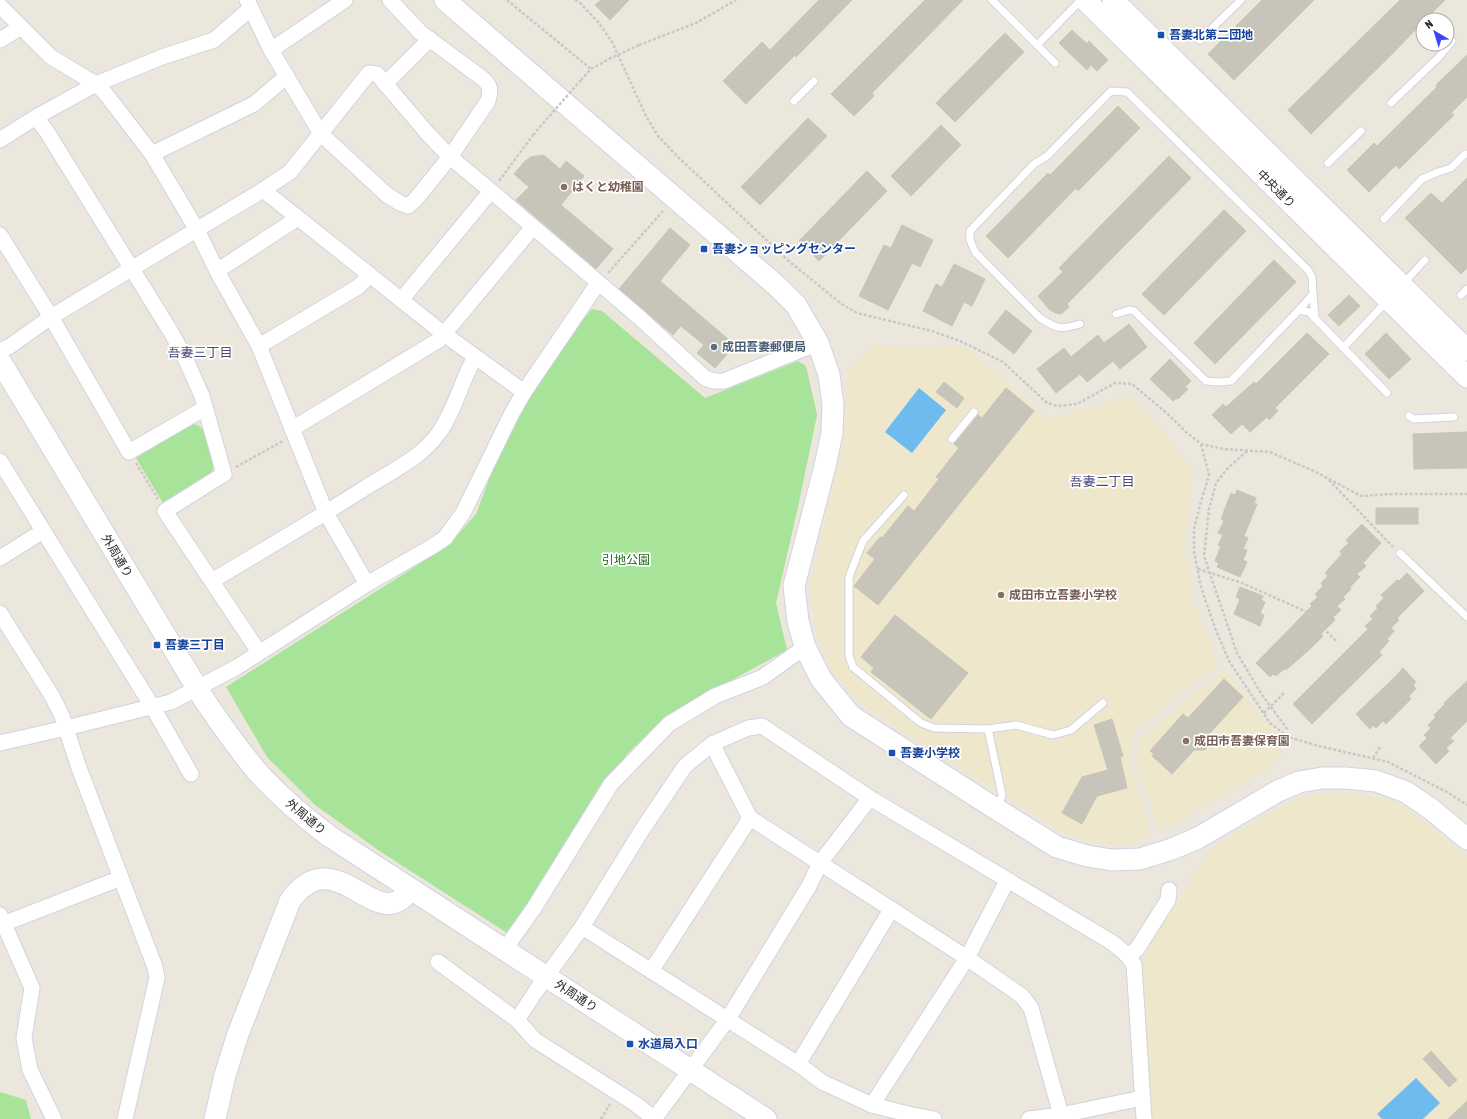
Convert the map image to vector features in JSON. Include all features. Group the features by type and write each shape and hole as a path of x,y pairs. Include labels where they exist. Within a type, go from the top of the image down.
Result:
{"street":[{"path":"271,50 345,0"},
{"path":"0,140 36,117 96,84 162,57 214,40 248,4 271,50 321,134 387,195 408,206 415,200 450,157 488,100 491,90 482,78 421,33 390,0"},
{"path":"445,0 777,286 796,306 818,343 829,375 832,405 832,433 794,586 798,621 805,647 821,679 851,716 1057,847 1087,856 1112,860 1140,859 1172,849 1198,838 1278,791 1299,782 1322,778 1346,778 1376,781 1406,792 1431,809 1467,839"},
{"name":"中央通り","path":"1085,0 1395,292 1467,350"},
{"name":"中央通り","path":"1112,0 1395,292 1467,377"},
{"path":"0,6 51,57 96,84 114,104 152,154 197,230 217,272 259,346 326,513 367,584"},
{"path":"0,40 21,27"},
{"path":"385,84 430,39"},
{"path":"0,351 10,346 51,317 263,190 290,172 368,73 377,74 428,134 450,157 640,318 705,378 712,381 724,381 818,343"},
{"path":"152,154 254,104 287,76"},
{"path":"36,117 171,332 185,358 202,396 224,474 165,511 259,652"},
{"path":"263,190 444,334 524,392"},
{"path":"401,300 491,191"},
{"path":"217,272 298,218"},
{"path":"293,432 439,340 533,227"},
{"path":"0,235 51,317 129,452 205,408"},
{"path":"259,346 358,287 370,275"},
{"path":"0,743 171,702 237,667 367,584 445,538 463,513 512,413 524,392 598,283"},
{"path":"212,581 326,513 403,464 426,447 438,434 450,413 475,357"},
{"name":"外周通り","path":"0,361 205,701 242,753 262,777 304,817 329,836 766,1119"},
{"path":"0,461 152,706 191,774"},
{"path":"0,558 43,531"},
{"path":"0,613 52,696 66,728 79,768 155,966 157,978 125,1119"},
{"path":"505,949 534,908 611,784 669,724 715,696 763,677 805,647"},
{"path":"517,1020 582,927 642,830 685,766 712,744 748,728 762,726 870,798 1112,943 1128,956 1134,965 1144,1119"},
{"path":"712,744 750,818 967,958 1022,996 1031,1008 1061,1115"},
{"path":"438,962 517,1020 535,1040 634,1103 655,1119 728,1019 809,886 820,863 870,798"},
{"path":"651,971 750,818"},
{"path":"54,1119 30,1070 24,1038 32,988 1,919 121,878"},
{"path":"216,1119 223,1082 238,1034 290,901 296,892 311,881 328,878 337,880 379,902 389,904 397,902 406,896 410,889"},
{"path":"872,1104 967,958 1007,881"},
{"path":"1128,956 1137,949 1168,900 1169,890"},
{"path":"798,1064 891,910"},
{"path":"582,927 798,1064 822,1082 872,1104 908,1114 934,1119"},
{"path":"1028,1119 1061,1115 1142,1098"}],"lane":[{"path":"992,0 1055,63"},
{"path":"1037,45 1082,0"},
{"path":"1200,40 1241,0"},
{"path":"1391,103 1443,52"},
{"path":"794,101 814,80"},
{"path":"1080,324 1064,329 1052,326 1040,318 975,252 970,240 970,231 1034,164 1047,156 1111,91 1127,92 1308,270 1312,277 1315,318"},
{"path":"1328,163 1361,131"},
{"path":"1384,218 1422,180 1438,172 1451,168 1465,154"},
{"path":"1343,348 1425,260"},
{"path":"1460,295 1467,288"},
{"path":"1116,314 1129,310 1134,311 1206,381 1231,381 1313,294"},
{"path":"1299,310 1309,312 1387,393"},
{"path":"952,439 974,412"},
{"path":"1409,416 1414,419 1454,417"},
{"path":"904,495 863,541 849,577 849,656 854,667 921,723 934,728 988,729 1016,725 1053,735 1071,730 1103,703"},
{"path":"1400,553 1467,617"},
{"path":"988,729 1002,795 997,809"}],"path":[{"path":"507,0 591,69"},
{"path":"575,0 580,3 599,23 612,42 646,116 658,136 678,158 791,263 843,305 857,313 932,331 960,341 1003,362 1047,403 1058,406 1077,404 1115,382 1132,384 1201,444 1223,449 1270,452 1327,478 1361,496 1392,494 1467,494"},
{"path":"491,191 533,135 591,69 639,45 696,23 736,0"},
{"path":"598,283 667,206"},
{"path":"224,474 293,432"},
{"path":"1201,444 1209,475 1194,530 1194,552 1201,587 1215,628 1229,661 1270,723 1288,737 1319,746 1388,762 1448,792 1467,805"},
{"path":"1248,450 1216,483 1209,509 1204,556 1237,653 1262,695 1288,730"},
{"path":"129,452 165,511"},
{"path":"1327,478 1400,553"},
{"path":"1198,570 1242,582 1307,612 1336,641"},
{"path":"1264,713 1284,693"},
{"path":"1372,758 1381,746"}],"shaded area":[{"name":"成田市立吾妻小学校","path":"871,346 966,348 1048,419 1132,396 1193,469 1184,546 1193,601 1218,663 1138,728 1132,739 1128,758 1151,836 1119,845 1087,842 1051,826 859,703 831,670 815,627 810,588 846,425 845,378"},
{"path":"1225,670 1275,734 1287,744 1269,769 1160,831 1137,764 1137,750 1144,735"},
{"path":"1338,792 1364,795 1393,801 1421,819 1467,857 1467,1119 1150,1119 1137,966 1211,848 1296,799"}],"green space":[{"name":"引地公園","path":"592,309 602,311 705,398 798,361 806,366 817,415 776,603 787,650 666,716 627,754 509,934 381,852 315,805 267,757 226,687 449,545 476,514 510,424 542,369"},
{"path":"193,424 203,429 209,440 214,465 212,473 163,503 136,458 188,425"},
{"path":"0,1092 26,1100 31,1119 0,1119"}],"water":[{"path":"919,388 946,410 912,453 885,432"},
{"path":"1416,1078 1440,1103 1423,1119 1382,1119 1377,1114"}],"building":[{"path":"601,0 629,0 610,20 595,5"},
{"path":"819,0 852,0 796,57 795,55 746,104 723,81 762,42 770,50"},
{"path":"925,0 963,0 872,93 874,96 854,116 831,94"},
{"path":"1262,0 1314,0 1234,80 1208,54"},
{"path":"1400,0 1445,0 1433,12 1415,12 1415,30 1311,134 1288,110"},
{"path":"1072,30 1087,44 1089,41 1108,60 1097,71 1091,65 1087,70 1059,43"},
{"path":"1005,33 1024,52 955,122 936,103"},
{"path":"1467,55 1467,97 1451,113 1454,115 1399,169 1396,165 1369,192 1347,170 1374,143 1377,146"},
{"path":"1118,106 1140,128 1078,191 1076,188 1008,258 986,236 1048,173 1050,175"},
{"path":"808,118 827,136 760,205 741,187"},
{"path":"941,125 961,145 911,196 891,176"},
{"path":"542,155 560,169 566,161 584,176 561,205 613,249 596,269 516,200 529,187 514,174 525,161 531,157"},
{"path":"1169,156 1191,178 1067,304 1069,307 1061,314 1055,313 1049,309 1038,296 1063,272 1059,268"},
{"path":"867,171 887,191 819,261 799,241"},
{"path":"1467,178 1467,268 1461,274 1405,218 1431,193 1442,203"},
{"path":"1224,210 1246,231 1164,315 1142,294"},
{"path":"902,225 933,240 920,267 912,263 888,310 859,296 884,245 891,248"},
{"path":"670,228 690,245 660,281 735,345 715,368 697,353 704,345 681,326 673,335 619,289"},
{"path":"1274,260 1296,282 1215,364 1194,343"},
{"path":"954,264 985,279 972,306 964,302 952,326 923,311 936,284 942,287"},
{"path":"1349,295 1360,306 1339,326 1328,315"},
{"path":"1006,310 1032,331 1014,354 988,333"},
{"path":"1129,324 1147,347 1120,369 1113,361 1087,382 1080,374 1056,393 1037,369 1064,348 1071,357 1098,335 1104,343"},
{"path":"1307,333 1329,354 1275,408 1278,411 1269,420 1267,417 1250,432 1242,424 1231,434 1212,415 1223,404 1226,407 1254,382 1256,384"},
{"path":"1386,333 1411,359 1389,379 1365,354"},
{"path":"1170,359 1191,381 1185,387 1188,389 1178,399 1177,398 1173,401 1150,379"},
{"path":"944,382 964,398 957,408 936,392"},
{"path":"1006,388 1034,411 878,605 854,586 875,559 867,553 880,537 882,538 908,506 914,511 939,479 936,477 959,448 954,444 978,415 982,418"},
{"path":"1467,432 1467,468 1414,469 1413,434"},
{"path":"1237,490 1256,498 1254,503 1257,504 1244,536 1248,538 1243,549 1247,550 1243,560 1247,562 1240,577 1217,567 1219,563 1215,561 1221,546 1218,545 1223,535 1218,533 1224,521 1221,519 1231,493 1235,495"},
{"path":"1376,508 1418,508 1418,524 1376,524"},
{"path":"1362,524 1381,543 1363,563 1366,566 1357,574 1360,577 1343,597 1345,599 1337,606 1341,610 1333,617 1335,620 1321,634 1323,636 1286,670 1284,669 1276,676 1273,674 1270,677 1256,663 1312,606 1310,604 1318,597 1315,594 1323,586 1321,583 1328,576 1325,573 1342,554 1340,551 1349,543 1346,540"},
{"path":"1407,573 1424,591 1397,618 1399,620 1391,628 1394,631 1387,639 1389,641 1379,652 1382,655 1312,724 1293,704 1368,629 1365,626 1373,619 1370,616 1378,608 1376,606 1384,598 1381,595"},
{"path":"1240,587 1263,596 1261,600 1265,602 1260,613 1264,615 1260,626 1234,614 1240,599 1236,597"},
{"path":"895,615 968,673 931,719 871,672 874,668 861,657"},
{"path":"1403,668 1416,682 1413,685 1416,689 1409,696 1411,699 1386,724 1383,721 1376,728 1373,725 1370,729 1356,714"},
{"path":"1224,679 1243,697 1208,735 1209,744 1207,748 1204,750 1194,750 1172,774 1152,756 1154,754 1150,751 1183,714 1188,718"},
{"path":"1467,681 1467,721 1450,738 1454,741 1446,748 1449,751 1436,764 1419,746 1427,738 1424,735 1431,728 1428,725 1436,717 1434,715"},
{"path":"1112,719 1123,756 1120,757 1127,788 1097,796 1082,824 1062,813 1082,777 1108,770 1094,725"},
{"path":"1431,1051 1457,1080 1449,1087 1423,1059"},
{"path":"1467,1101 1467,1119 1448,1119"}],"place":[{"name":"吾妻北第二団地","path":"1161,35"},
{"name":"はくと幼稚園","path":"564,187"},
{"name":"吾妻ショッピングセンター","path":"704,249"},
{"name":"成田吾妻郵便局","path":"714,347"},
{"name":"成田市立吾妻小学校","path":"1001,595"},
{"name":"吾妻三丁目","path":"157,645"},
{"name":"成田市吾妻保育園","path":"1186,741"},
{"name":"吾妻小学校","path":"892,753"},
{"name":"水道局入口","path":"630,1044"}],"district":[{"name":"吾妻三丁目","path":"200,352"},
{"name":"吾妻二丁目","path":"1102,481"}]}
